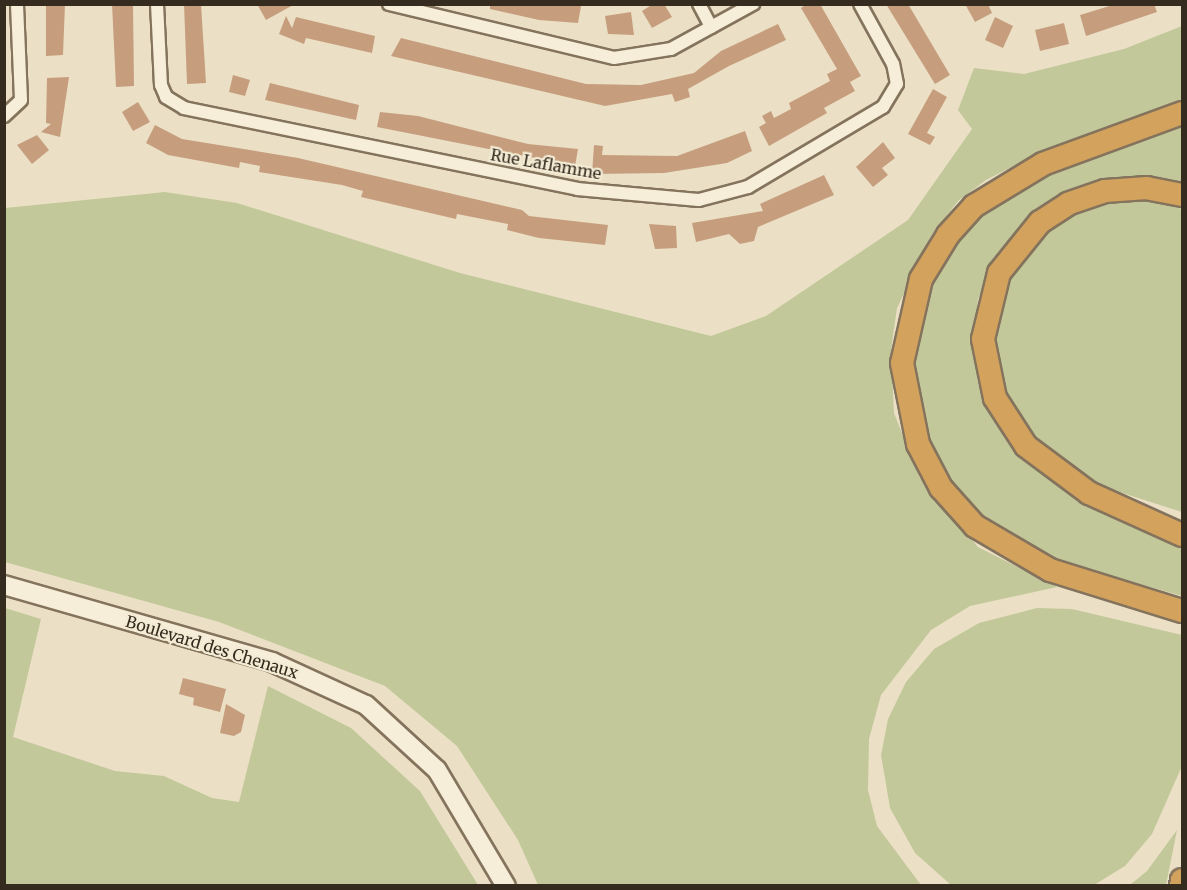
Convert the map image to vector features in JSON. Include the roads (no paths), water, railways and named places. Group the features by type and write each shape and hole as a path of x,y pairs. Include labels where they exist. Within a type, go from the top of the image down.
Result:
{"highway":[{"path":"1182,113 1043,164 974,206 948,235 921,279 902,363 908,412 924,459 975,526 1050,570 1182,611"},
{"path":"1182,195 1147,188 1105,191 1068,204 1040,222 999,273 983,339 995,398 1026,446 1089,493 1182,535"},
{"path":"1181,885 1182,880"}],"main road":[{"name":"Boulevard des Chenaux","path":"4,585 272,662 366,705 437,770 506,885"}],"street":[{"path":"4,116 21,100 17,4"},
{"name":"Rue Laflamme","path":"157,4 161,85 166,97 184,108 577,189 699,200 748,187 883,107 897,84 895,74 860,4"},
{"path":"389,4 614,58 671,49 753,4"},
{"path":"699,4 711,27"}]}
